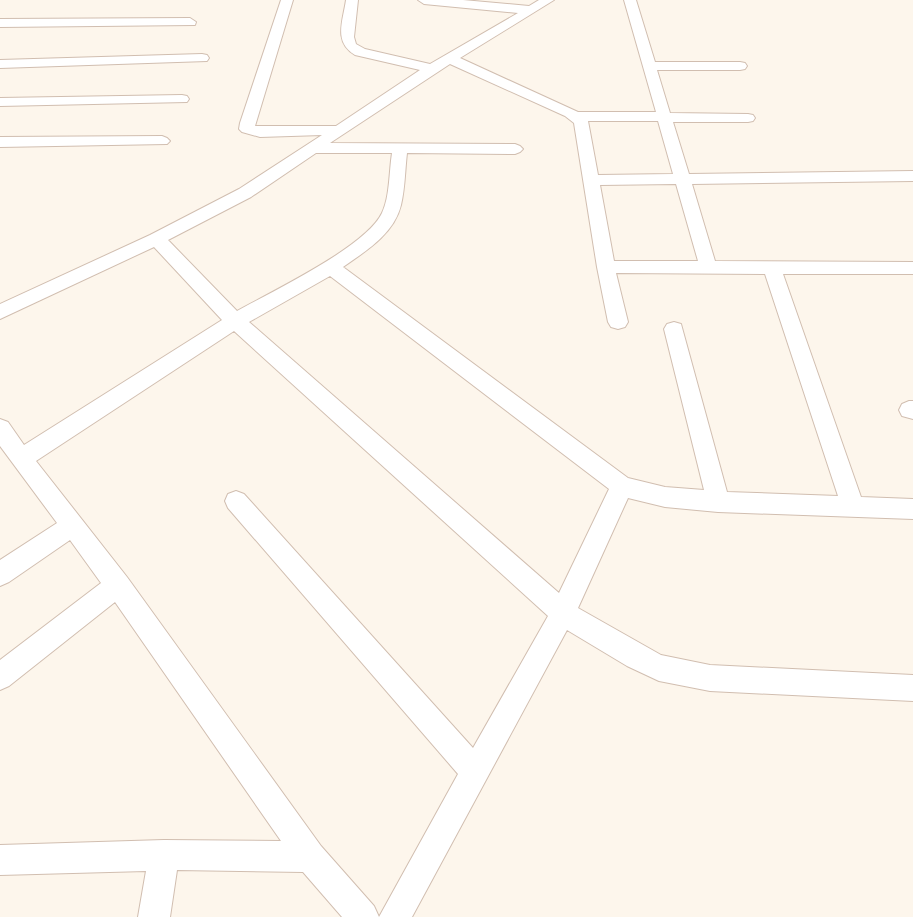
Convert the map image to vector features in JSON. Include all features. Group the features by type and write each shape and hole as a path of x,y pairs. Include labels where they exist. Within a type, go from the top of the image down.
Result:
{"street":[{"path":"287,0 247,123 247,130 260,132 341,130"},
{"path":"352,0 347,37 348,43 352,48 360,52 432,70"},
{"path":"424,0 529,10"},
{"path":"0,312 156,239 245,194 432,70 529,10 548,0"},
{"path":"630,0 708,266"},
{"path":"0,23 190,22"},
{"path":"0,64 202,58"},
{"path":"451,59 576,116 748,118"},
{"path":"650,66 740,66"},
{"path":"0,102 182,98"},
{"path":"576,116 581,122 606,267 618,322"},
{"path":"0,142 162,141"},
{"path":"316,148 516,149"},
{"path":"21,459 235,321 331,267 373,237 389,216 393,205 400,149"},
{"path":"590,180 913,176"},
{"path":"156,239 235,321 564,613 636,657 659,668 710,678 913,688"},
{"path":"606,267 708,266 913,268"},
{"path":"331,267 622,486 666,497 718,502 913,509"},
{"path":"772,267 853,507"},
{"path":"674,329 718,502"},
{"path":"0,428 21,459 118,585 310,857 363,917"},
{"path":"395,917 564,613 622,486"},
{"path":"236,501 476,773"},
{"path":"0,574 73,525"},
{"path":"0,677 118,585"},
{"path":"0,860 164,855 310,857"},
{"path":"154,917 164,855"}]}
